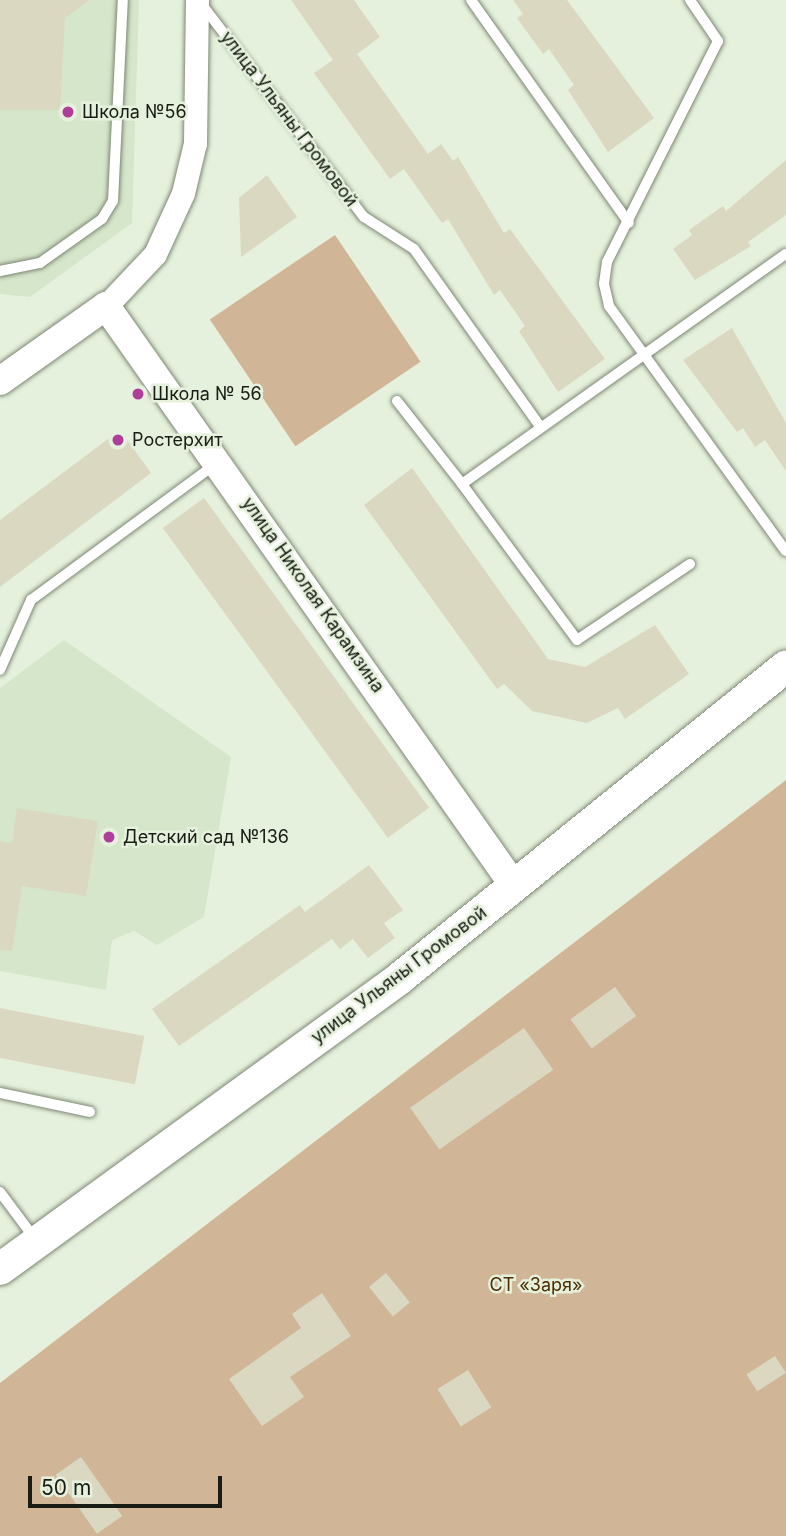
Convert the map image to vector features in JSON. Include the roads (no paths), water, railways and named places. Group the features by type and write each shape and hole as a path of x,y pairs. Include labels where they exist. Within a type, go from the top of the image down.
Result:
{"main road":[{"name":"улица Ульяны Громовой","path":"0,1269 400,978 786,666"}],"street":[{"path":"0,381 106,306 155,254 183,193 195,143 197,0"},
{"name":"улица Николая Карамзина","path":"106,306 220,462 515,887"}],"lane":[{"path":"0,271 40,263 102,219 113,201 123,0"},
{"name":"улица Ульяны Громовой","path":"197,0 364,217 414,249 541,428"},
{"path":"471,0 629,223"},
{"path":"690,0 718,41 629,223 607,262 604,284 609,306 786,551"},
{"path":"462,484 786,254"},
{"path":"397,401 577,640 690,564"},
{"path":"0,670 31,600 220,462"},
{"path":"0,1093 90,1112"},
{"path":"0,1192 37,1242"}],"place":[{"name":"Школа №56","path":"68,112"},
{"name":"Школа № 56","path":"138,394"},
{"name":"Ростерхит","path":"118,440"},
{"name":"Детский сад №136","path":"109,837"}],"park label":[{"name":"СТ «Заря»","path":"536,1285"}]}
